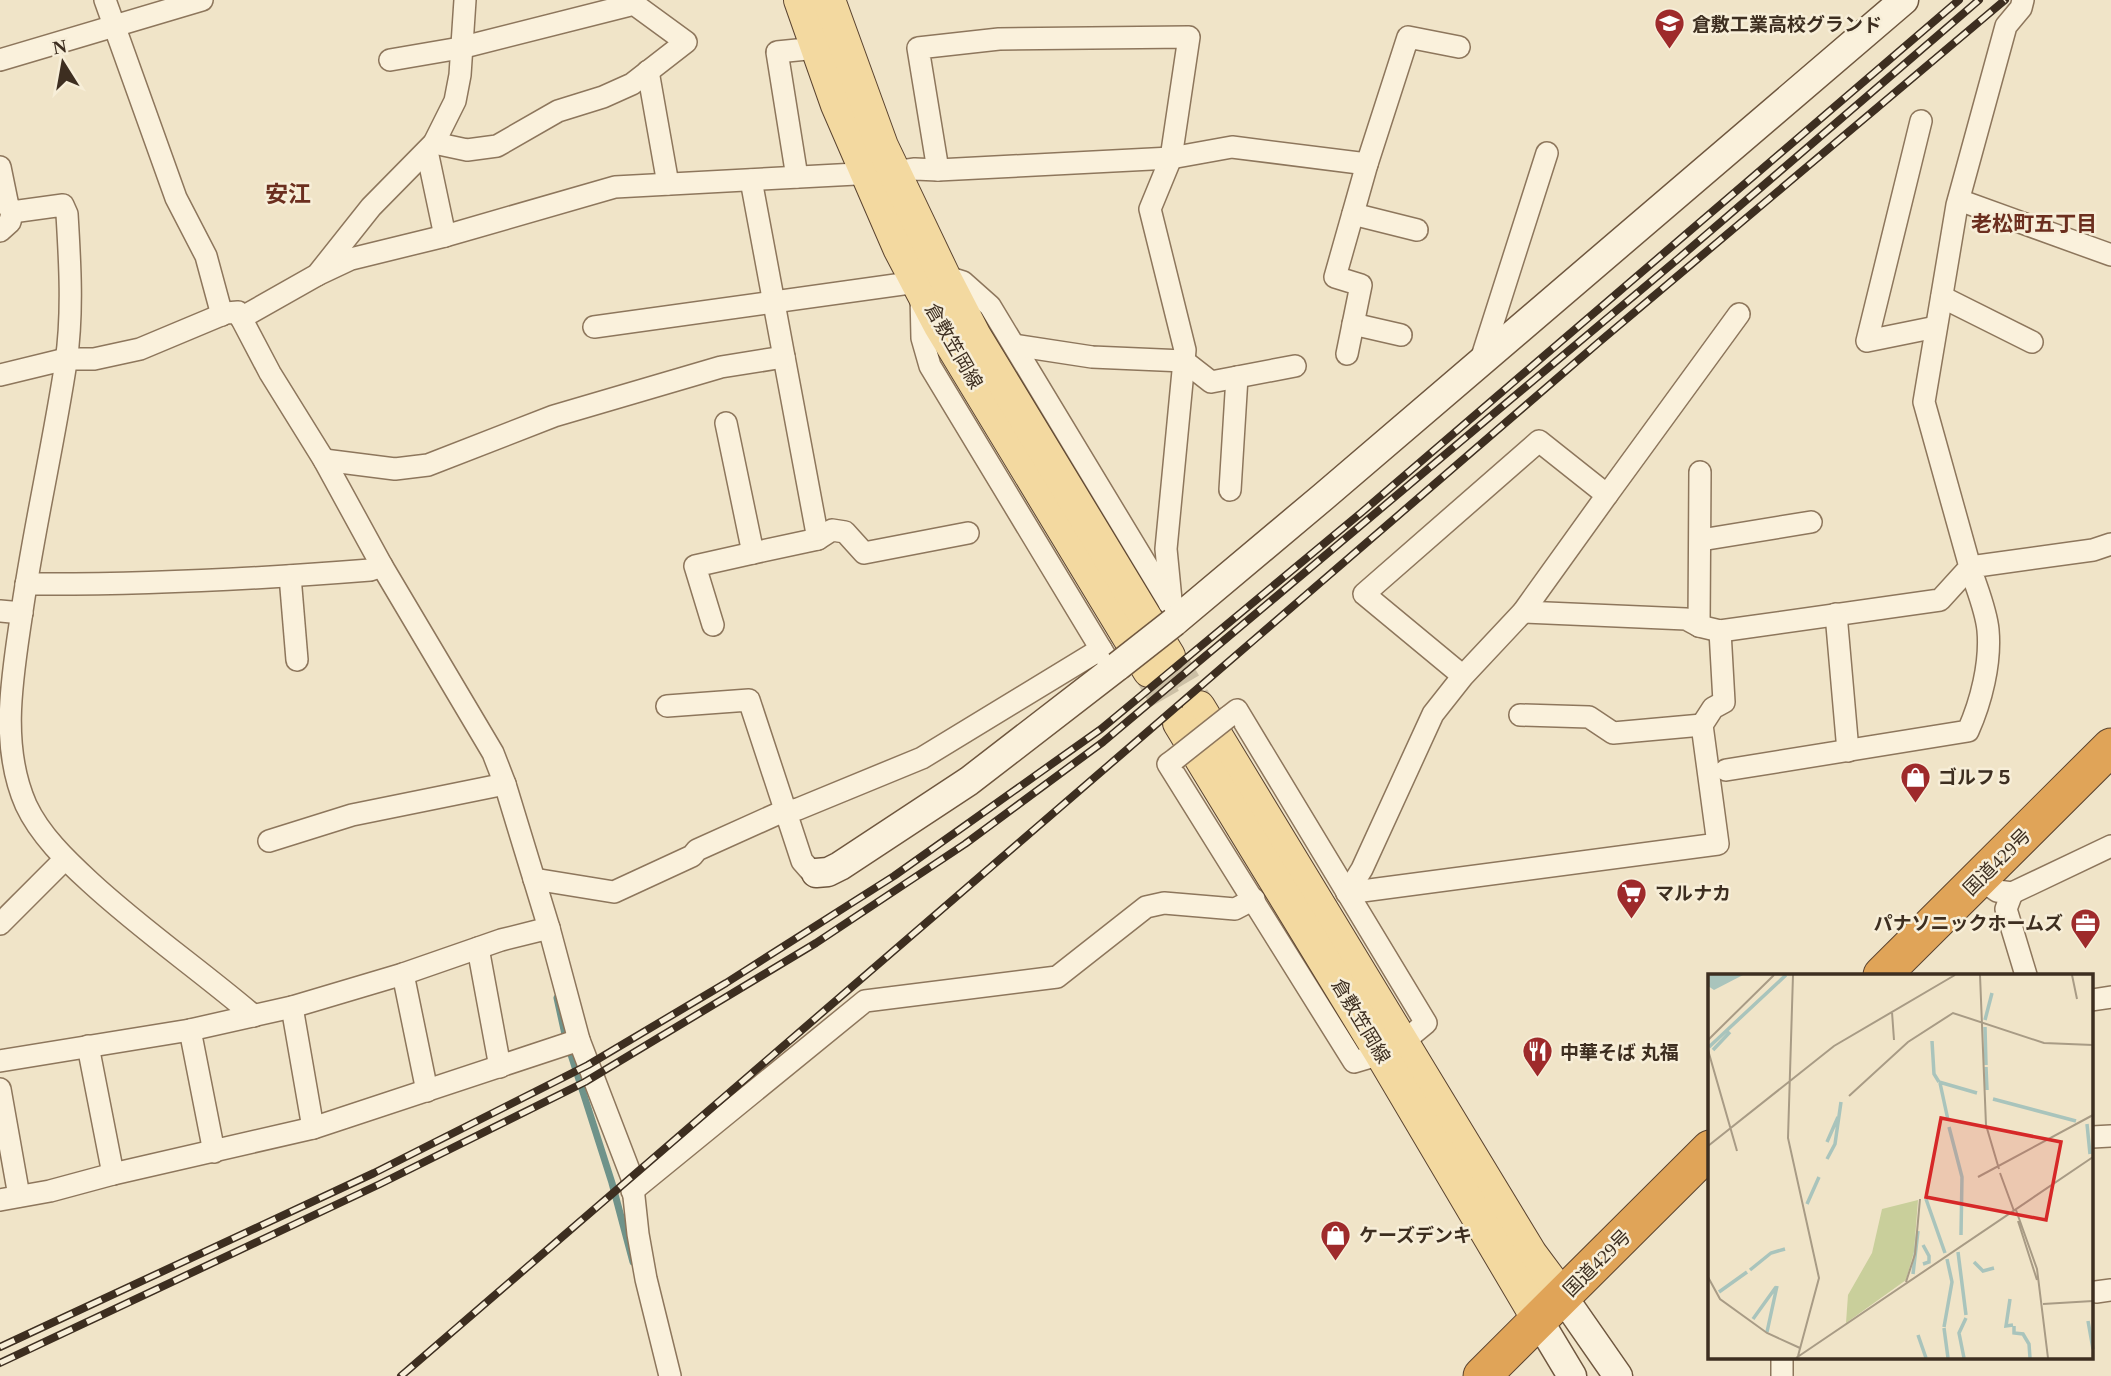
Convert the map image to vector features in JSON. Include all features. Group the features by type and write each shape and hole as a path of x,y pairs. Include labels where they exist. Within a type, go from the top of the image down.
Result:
{"highway":[{"name":"国道429号","path":"1883,974 1996,886 2111,747"},
{"name":"国道429号","path":"1482,1376 1708,1151"}],"main road":[{"name":"倉敷笠岡線","path":"800,0 837,105 880,173"},
{"name":"倉敷笠岡線","path":"829,0 848,55 880,173 927,282 975,336 1159,663"},
{"name":"倉敷笠岡線","path":"1202,716 1392,1048 1551,1309"}],"street":[{"path":"105,0 176,198 206,256 231,314 324,460 377,568 477,722 493,753 499,786 534,878 571,1042 632,1178 646,1279 670,1376"},
{"path":"0,60 202,0"},
{"path":"317,275 372,207 430,147 455,101 460,75 465,0"},
{"path":"667,706 749,701 802,861 816,873 828,872 840,866 969,781 1111,661 1174,614 1480,363 1904,0"},
{"path":"1726,770 1968,731 1976,714 1986,665 1988,629 1924,402 1959,200 2006,26 2021,8 2023,0"},
{"path":"390,60 460,48 634,5 686,41 632,83 603,97 558,111 498,146 467,150 430,147"},
{"path":"939,170 918,48 999,39 1189,37 1171,158 1150,209 1185,350 1166,548 1174,614"},
{"path":"1347,354 1362,285 1335,277 1367,164 1408,37 1460,47"},
{"path":"797,177 777,52 817,48"},
{"path":"648,71 668,184"},
{"path":"1921,121 1867,341 1937,327"},
{"path":"430,147 445,236"},
{"path":"0,375 66,359 94,359 140,349 231,314 351,259 445,236 615,187 915,169 1171,158 1232,147 1367,164"},
{"path":"1480,363 1547,153"},
{"path":"0,167 12,212 10,222 0,231"},
{"path":"751,180 818,539"},
{"path":"1959,200 2111,255"},
{"path":"12,212 63,205 67,214 70,274 66,359 26,584 10,693 9,734 14,771 26,805 65,859 127,916 254,1016"},
{"path":"1353,214 1417,230"},
{"path":"594,327 927,282 963,282 990,306 1174,614"},
{"path":"927,282 922,338 930,366 1111,661"},
{"path":"1942,297 2032,342"},
{"path":"1347,892 1362,869 1433,714 1463,676 1523,612 1739,314"},
{"path":"1353,324 1401,335"},
{"path":"1014,345 1091,356 1184,362 1211,382 1295,366"},
{"path":"324,460 395,469 428,465 554,416 720,367 784,358"},
{"path":"1230,490 1237,377"},
{"path":"726,423 753,553"},
{"path":"1463,676 1364,594 1539,441 1607,495"},
{"path":"1699,626 1700,472"},
{"path":"1701,540 1811,522"},
{"path":"713,625 695,566 818,539 832,530 845,532 864,553 968,533"},
{"path":"1523,612 1686,619 1699,626 1720,631 1940,600 1970,566 2093,550 2111,544"},
{"path":"26,584 105,585 290,576 377,568"},
{"path":"290,576 296,660"},
{"path":"0,611 22,613"},
{"path":"1836,614 1848,751"},
{"path":"1347,892 1718,844 1702,725 1713,708 1724,702 1720,631"},
{"path":"534,878 614,892 692,856 697,850 922,758 1111,661"},
{"path":"1237,710 1426,1023 1392,1048 1354,1062 1168,764 1175,759 1202,716 1237,710"},
{"path":"1520,715 1590,716 1612,733 1702,725"},
{"path":"269,841 352,815 499,786"},
{"path":"2026,974 2006,909 1996,886 2111,846"},
{"path":"0,924 65,859"},
{"path":"632,1191 865,1001 1057,977 1146,906 1164,903 1235,909 1254,900"},
{"path":"0,1061 190,1030 292,1007 544,929"},
{"path":"478,948 500,1067"},
{"path":"403,974 426,1091"},
{"path":"292,1007 313,1128"},
{"path":"190,1030 214,1152"},
{"path":"0,1089 9,1198 61,1189 113,1174 313,1128 571,1042"},
{"path":"88,1046 113,1174"},
{"path":"1551,1309 1572,1376"},
{"path":"1551,1309 1618,1376"},
{"path":"1782,1358 1782,1376"}],"waterway":[{"path":"557,998 566,1039 612,1183 633,1262"}],"tunnel":[{"path":"1169,656 1199,707"},
{"path":"1149,671 1179,723"}],"railway":[{"path":"0,1347 374,1173 588,1065 726,983 894,876 1101,729 1362,512 1959,0"},
{"path":"0,1363 380,1184 585,1082 816,943 965,844 1103,742 1679,258 1979,0"},
{"path":"401,1376 1598,343 2005,0"}],"place":[{"name":"倉敷工業高校グランド","path":"1669,51"},
{"name":"ゴルフ５","path":"1915,804"},
{"name":"マルナカ","path":"1632,920"},
{"name":"パナソニックホームズ","path":"2086,950"},
{"name":"中華そば 丸福","path":"1537,1079"},
{"name":"ケーズデンキ","path":"1336,1262"}],"district":[{"name":"安江","path":"288,194"},
{"name":"老松町五丁目","path":"2034,224"}]}
